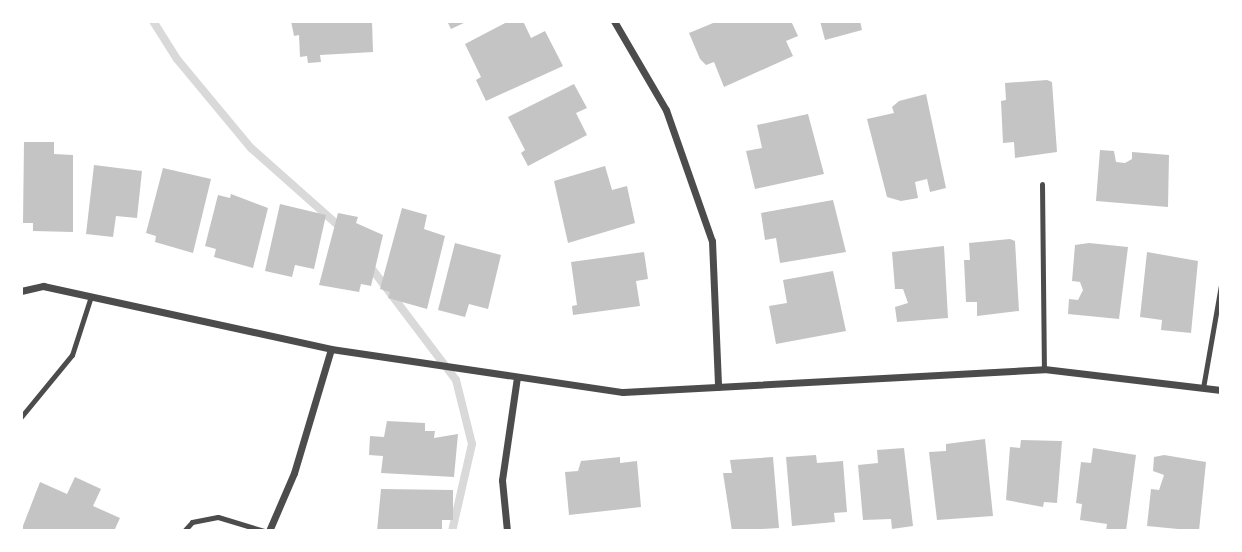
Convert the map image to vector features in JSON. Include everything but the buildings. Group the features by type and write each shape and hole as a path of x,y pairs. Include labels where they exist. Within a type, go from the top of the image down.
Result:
{"street":[{"path":"614,21 666,110 712,241 718,387"},
{"path":"21,291 43,286 331,349 623,392 1044,369 1221,390"},
{"path":"267,531 294,473 331,349"},
{"path":"507,531 502,480 517,377"}],"lane":[{"path":"1042,184 1044,369"},
{"path":"1203,388 1221,285"},
{"path":"21,417 72,355 91,296"},
{"path":"184,531 192,522 218,517 267,531"}],"waterway":[{"path":"153,21 177,59 251,148 340,227"},
{"path":"369,265 456,380 472,444 452,531"}]}
